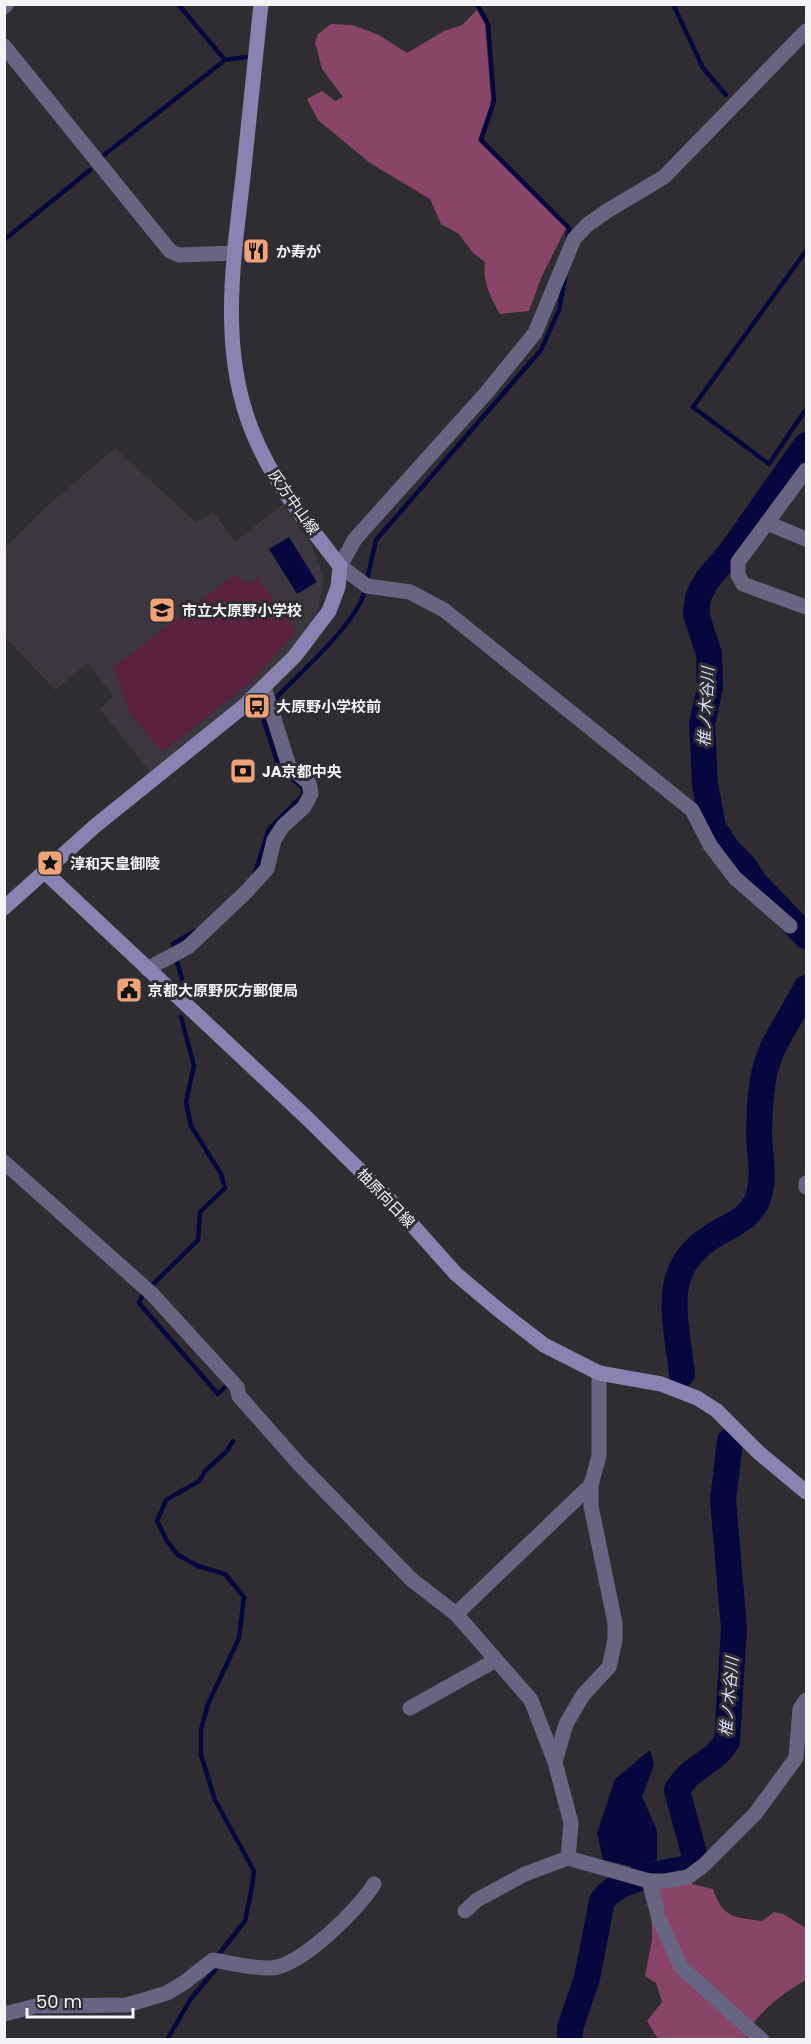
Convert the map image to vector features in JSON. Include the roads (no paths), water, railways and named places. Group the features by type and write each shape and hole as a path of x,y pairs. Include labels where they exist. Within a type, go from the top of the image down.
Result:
{"main road":[{"name":"灰方中山線","path":"261,4 234,253 231,313 233,352 244,408 271,471 340,566"},
{"path":"4,908 46,873 58,858 86,833 244,706 295,656 325,618 336,594 340,566"},
{"name":"柚原向日線","path":"46,873 390,1200 456,1274 544,1345 599,1373 661,1384 697,1398 716,1410 757,1450 807,1492"}],"street":[{"path":"790,926 735,878 710,845 692,810 453,618 410,592 367,586 340,566 355,539 487,392 535,333 574,238 586,225 664,177 807,30"},
{"path":"4,46 170,251 179,255 234,253"},
{"path":"807,470 738,562 738,575 743,584 807,607"},
{"path":"767,523 807,539"},
{"path":"147,969 188,947 246,892 267,869 274,840 304,807 311,794 309,783 289,766 264,687"},
{"path":"4,1162 148,1291 237,1386 239,1396 299,1464 412,1580 456,1614 531,1700 555,1762 571,1823 568,1858"},
{"path":"555,1762 566,1724 583,1695 609,1667 615,1640 615,1623 591,1506 591,1485 599,1456 599,1373"},
{"path":"456,1614 591,1485"},
{"path":"410,1708 496,1660"},
{"path":"465,1911 477,1900 525,1874 568,1858 642,1879 665,1881 687,1877 704,1865 755,1814 796,1758 800,1709 807,1700"},
{"path":"642,1879 681,1967 762,2040"},
{"path":"4,2014 36,2006 127,2005 167,1993 218,1961 262,1967 286,1965 363,1903 374,1884"}],"waterway":[{"path":"178,4 225,60"},
{"path":"477,4 488,24 494,101 481,140 569,228 568,240"},
{"path":"673,4 703,68 726,95"},
{"path":"104,155 225,60 246,57"},
{"path":"4,240 90,170"},
{"path":"806,251 693,407 769,464 806,409"},
{"path":"367,580 376,540 541,350 559,310 565,278"},
{"name":"椎ノ木谷川","path":"806,445 733,549 707,580 698,597 696,614 709,654 710,688 702,724 705,784 713,827 727,849 744,866 755,883 806,936"},
{"path":"274,705 278,696 314,660 353,615 361,602 365,589"},
{"path":"255,873 269,829 303,795 303,788 279,767 264,721 267,711"},
{"path":"174,950 173,944 195,931"},
{"path":"176,958 184,986"},
{"name":"椎ノ木谷川","path":"682,1374 675,1309 675,1291 680,1273 689,1257 703,1242 741,1219 750,1212 757,1201 762,1179 759,1121 764,1072 773,1047 806,988"},
{"path":"181,1017 194,1066 186,1102 191,1126 221,1174 225,1188 200,1212 198,1240 143,1294 139,1303 218,1394 226,1386"},
{"path":"167,2040 190,2000 215,1970 219,1954 245,1921 254,1871 215,1800 201,1755 201,1730 208,1704 239,1638 244,1597 225,1574 198,1566 178,1555 167,1541 157,1521 166,1500 199,1481 206,1470 227,1451 233,1441"},
{"name":"椎ノ木谷川","path":"570,2040 570,2028 587,1978 602,1901 609,1893 629,1882 689,1868 696,1861 677,1790 688,1775 716,1755 727,1741 734,1628 723,1500 730,1441"}],"place":[{"name":"か寿が","path":"256,251"},
{"name":"市立大原野小学校","path":"162,610"},
{"name":"大原野小学校前","path":"257,706"},
{"name":"JA京都中央","path":"243,771"},
{"name":"淳和天皇御陵","path":"50,863"},
{"name":"京都大原野灰方郵便局","path":"129,990"}]}
